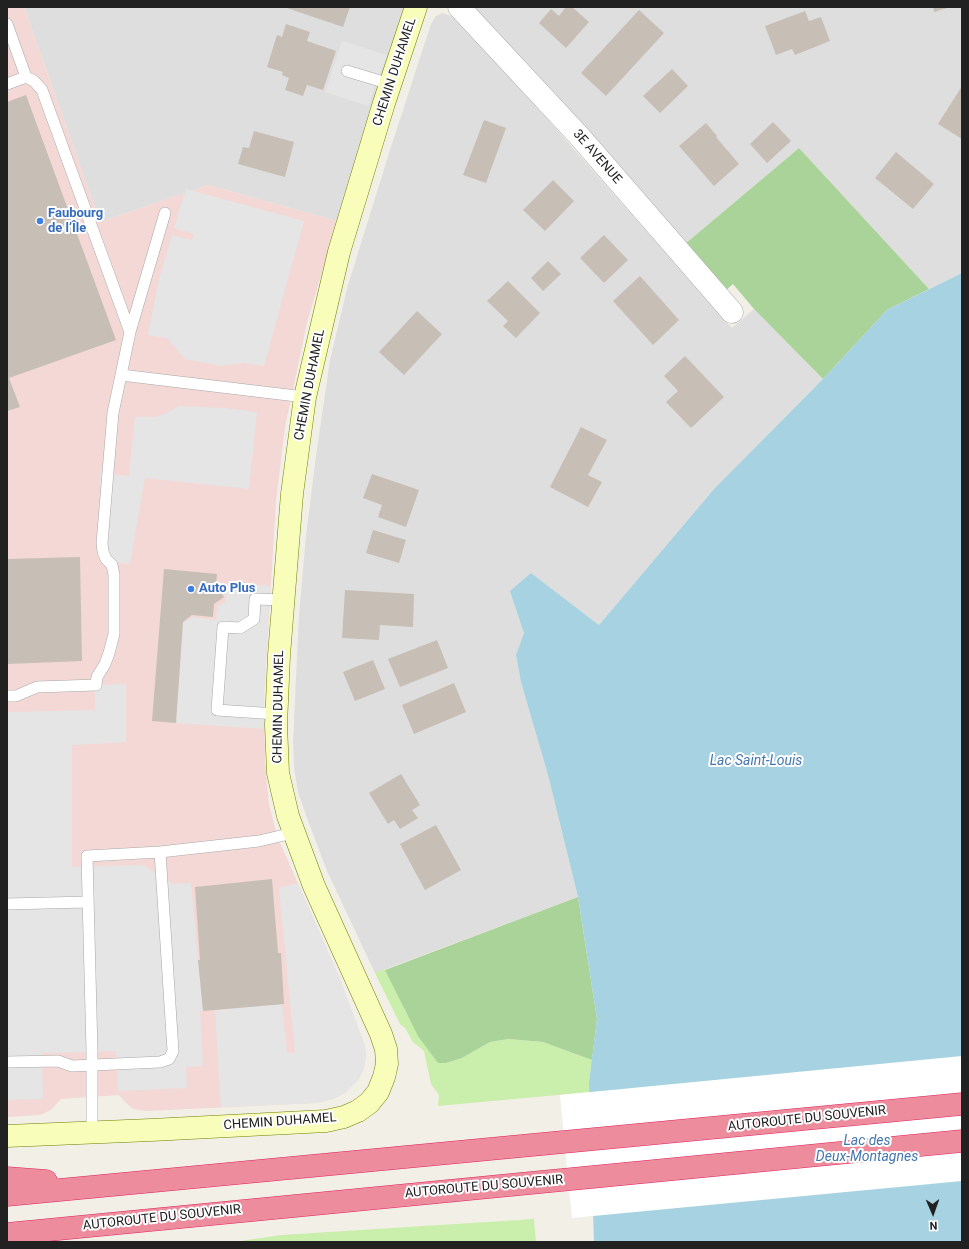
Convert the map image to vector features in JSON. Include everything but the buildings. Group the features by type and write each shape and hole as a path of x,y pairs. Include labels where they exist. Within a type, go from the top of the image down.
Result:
{"highway":[{"name":"AUTOROUTE DU SOUVENIR","path":"7,1195 962,1104"},
{"name":"AUTOROUTE DU SOUVENIR","path":"7,1234 568,1178 962,1141"},
{"path":"7,1178 111,1186"},
{"path":"7,1238 36,1231"}],"street":[{"name":"CHEMIN DUHAMEL","path":"7,1136 326,1121 344,1117 358,1111 369,1103 378,1092 384,1077 387,1064 386,1049 382,1034 314,886 293,833 282,795 278,773 276,751 276,714 283,600 292,494 304,397 339,252 390,84 416,7"},
{"name":"3E AVENUE","path":"459,7 580,137 732,312"}],"lane":[{"path":"7,24 26,77 34,81 42,90 130,332"},
{"path":"347,71 390,84"},
{"path":"7,84 26,77"},
{"path":"7,696 16,696 37,687 96,685 97,677 105,664 109,653 114,634 114,575 112,566 106,559 103,552 102,543 113,413 130,332 165,212"},
{"path":"121,374 304,397"},
{"path":"276,714 217,710 223,627 240,628 254,619 255,599 283,600"},
{"path":"92,1133 92,1065 87,856 160,852 259,841 293,833"},
{"path":"7,1062 58,1061 72,1066 160,1062 169,1059 173,1051 160,852"},
{"path":"7,904 88,902"}],"shaded area":[{"path":"7,7 24,7 100,222 208,185 337,221 307,323 285,427 276,502 264,697 265,763 269,805 278,838 340,979 365,1046 366,1055 364,1068 359,1079 345,1093 333,1099 316,1103 146,1111 133,1109 119,1095 61,1099 51,1110 40,1115 7,1117"},
{"path":"24,7 405,7 337,221 208,185 100,222"},
{"path":"474,7 962,7 962,273 929,289 799,148 685,244"},
{"path":"442,13 458,18 732,328 754,309 823,379 714,489 599,625 531,573 524,633 516,655 521,682 548,775 578,897 375,973 327,871 298,792 294,768 293,742 299,615 306,536 330,360 348,285 391,147 431,24 436,16"},
{"path":"342,41 387,55 368,106 325,92"},
{"path":"186,189 304,221 264,366 244,363 221,366 185,359 167,338 148,335 159,279 172,235 192,240 194,234 174,228"},
{"path":"179,406 226,408 257,412 249,489 145,478 130,564 103,561 100,473 129,476 135,417 154,417 167,413"},
{"path":"227,583 270,586 264,697 265,729 176,723 183,622 193,617 216,620 218,606 225,602"},
{"path":"126,684 126,742 72,745 72,867 143,865 173,884 191,883 203,1011 200,1011 203,1066 186,1067 187,1088 118,1091 116,1051 42,1053 43,1099 7,1100 7,712 95,710 95,685"},
{"path":"298,883 340,979 365,1046 366,1055 364,1068 359,1079 345,1093 333,1099 316,1103 221,1107 215,1010 282,1004 287,1053 295,1053 279,888"}],"green space":[{"path":"799,148 929,289 887,310 823,379 754,309 733,284 725,291 685,244"},
{"path":"578,897 597,1019 592,1060 543,1042 508,1039 490,1042 462,1058 446,1063 438,1063 418,1036 385,970"},
{"path":"385,969 406,1013 446,1063 462,1058 490,1042 508,1039 543,1042 592,1060 589,1082 590,1092 438,1106 439,1095 431,1084 424,1051 413,1042 405,1028 400,1024 375,973"},
{"path":"534,1219 536,1242 233,1242 282,1235"}],"water":[{"name":"Lac Saint-Louis","path":"962,273 962,1242 594,1242 589,1082 597,1019 578,897 548,775 521,682 516,655 524,633 510,591 531,573 599,625 714,489 823,379 887,310"}],"pier":[{"name":"Lac des Deux-Montagnes","path":"962,1056 962,1181 572,1218 560,1095"}],"place":[{"name":"Faubourg de l’Île","path":"40,221"},
{"name":"Auto Plus","path":"191,589"}]}
